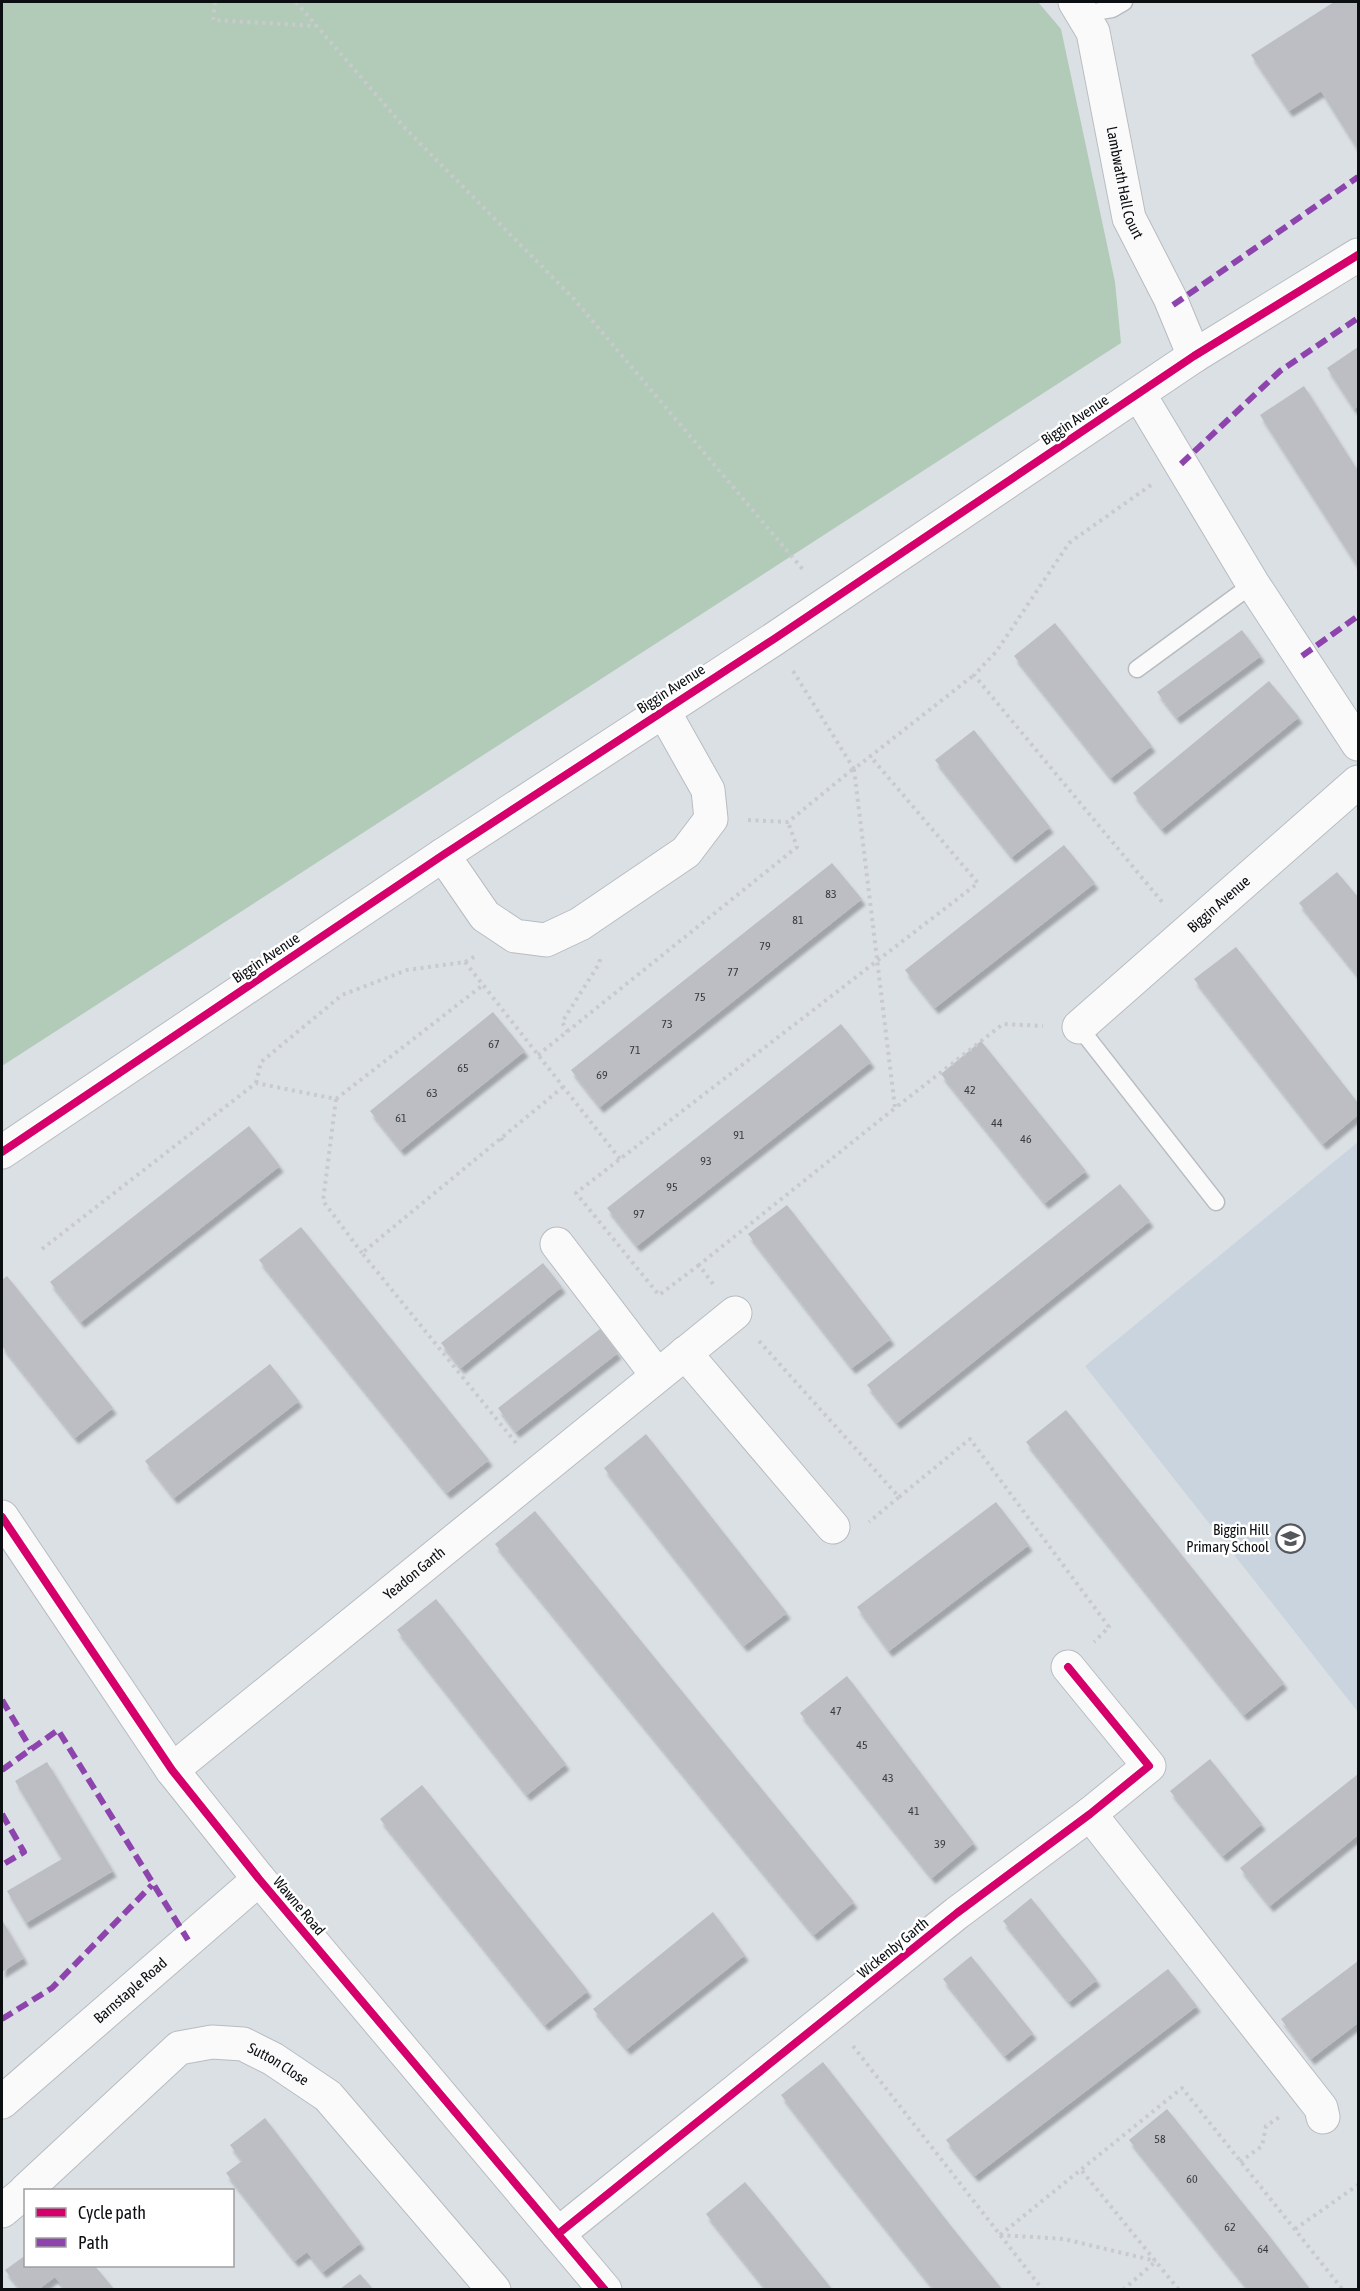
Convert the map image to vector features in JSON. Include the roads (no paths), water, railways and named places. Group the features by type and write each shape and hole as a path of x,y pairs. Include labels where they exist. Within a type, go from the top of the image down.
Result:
{"street":[{"name":"Lambwath Hall Court","path":"1079,8 1093,32 1129,218 1170,298 1194,357"},
{"name":"Biggin Avenue","path":"2,1152 443,855 774,639 830,599 1194,357 1359,255"},
{"path":"1139,394 1253,584 1359,744"},
{"name":"Biggin Avenue","path":"443,855 485,916 515,936 546,940 594,914 686,852 711,819 708,790 663,710"},
{"name":"Biggin Avenue","path":"1078,1027 1359,782"},
{"path":"557,1244 657,1375"},
{"name":"Yeadon Garth","path":"172,1770 735,1314"},
{"path":"685,1353 833,1527"},
{"name":"Wawne Road","path":"2,1517 172,1770 258,1879 605,2289"},
{"name":"Wickenby Garth","path":"558,2234 957,1913 1090,1814 1149,1766 1068,1667"},
{"path":"1090,1814 1317,2106"},
{"name":"Barnstaple Road","path":"2,2102 258,1879"},
{"name":"Sutton Close","path":"28,2189 179,2049 212,2042 243,2044 273,2059 328,2096 494,2289"},
{"name":"Sutton Close","path":"2,2211 24,2193"}],"lane":[{"path":"1079,8 1112,9 1124,2"},
{"path":"1137,669 1253,584"},
{"path":"1078,1027 1216,1202"}],"place":[{"name":"Biggin Hill Primary School","path":"1290,1539"}]}
